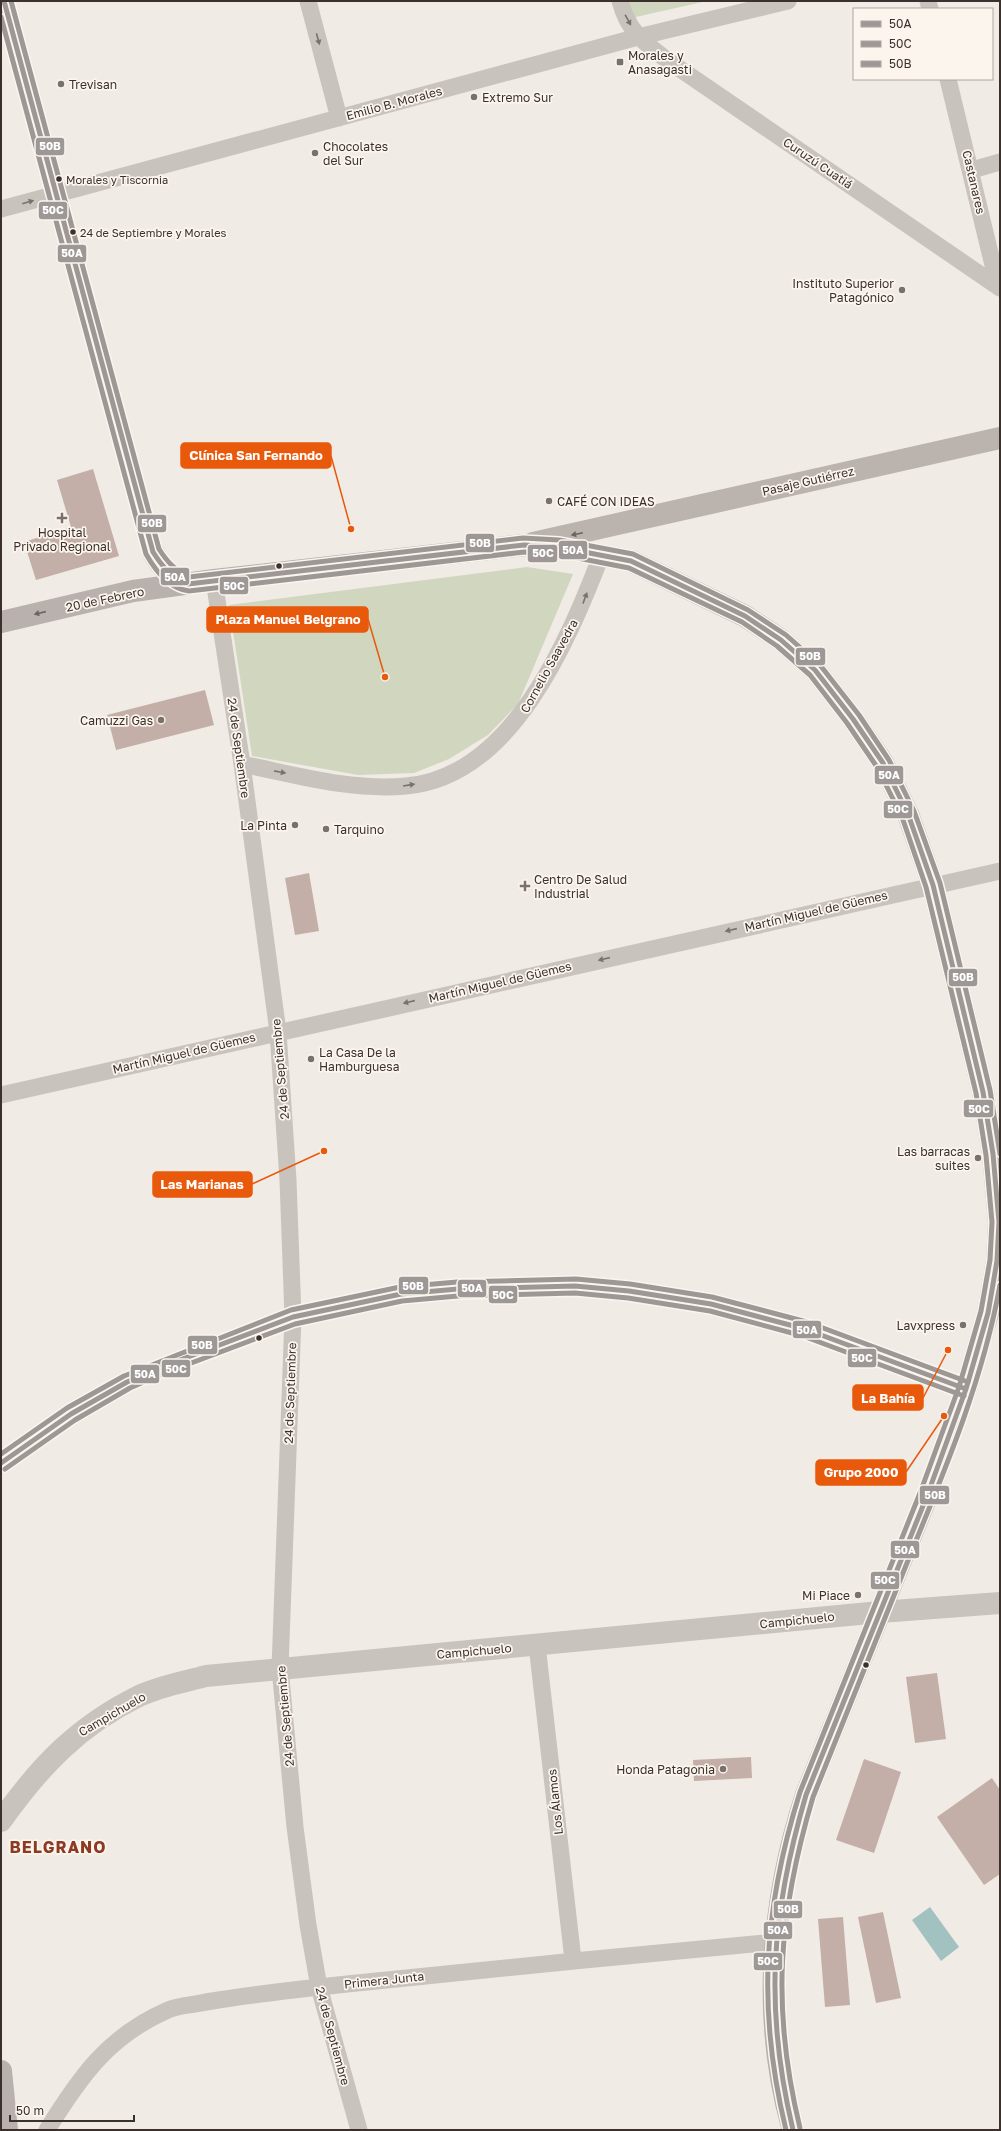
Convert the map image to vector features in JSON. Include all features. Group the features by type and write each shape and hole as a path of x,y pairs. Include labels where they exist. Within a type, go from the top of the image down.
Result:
{"main road":[{"name":"Pasaje Gutiérrez","path":"524,545 1000,438"},
{"path":"600,556 616,525"},
{"name":"20 de Febrero","path":"1,622 133,591 214,580 524,545 558,547 631,561 745,616 781,640 815,670 853,719 883,763 908,814 933,885 983,1092 993,1154 999,1222 997,1261 988,1313 966,1390 927,1496 806,1795 794,1832 784,1874 775,1942 774,2007 776,2053 793,2130"},
{"path":"152,552 163,568 173,577 188,584"},
{"path":"133,591 144,580 150,570 152,552"},
{"path":"1,2071 7,2130"}],"street":[{"path":"4,1 152,552"},
{"path":"308,1 339,118"},
{"path":"620,1 623,12 638,37"},
{"name":"Emilio B. Morales","path":"1,209 638,37 788,1"},
{"name":"Curuzú Cuatiá","path":"638,37 667,60 999,287"},
{"name":"Castanares","path":"948,80 972,170 999,287"},
{"path":"972,170 1000,162"},
{"name":"Cornelio Saavedra","path":"242,764 352,786 407,786 447,776 490,749 521,716 582,605 600,556"},
{"name":"24 de Septiembre","path":"214,580 242,764 278,1032 288,1180 293,1317 280,1668 295,1827 308,1925 320,1987 360,2130"},
{"name":"Martín Miguel de Güemes","path":"1,1095 933,885 1000,872"},
{"path":"1,1462 70,1414 127,1382 159,1368 293,1317 401,1294 458,1289 575,1286 629,1291 711,1304 805,1328 966,1390"},
{"name":"Campichuelo","path":"1,1821 44,1765 68,1741 90,1724 140,1696 206,1676 880,1612 1000,1603"},
{"name":"Los Álamos","path":"538,1645 573,1960"},
{"name":"Primera Junta","path":"47,2130 69,2095 94,2062 123,2034 141,2023 170,2009 221,2000 320,1987 573,1960 775,1942"}],"green space":[{"path":"620,1 707,1 627,19"},
{"path":"527,567 573,574 518,704 488,735 449,759 414,773 358,775 252,756 229,605"}],"water":[{"path":"930,1907 959,1947 941,1961 912,1920"}],"building":[{"name":"Hospital Privado Regional","path":"93,469 119,556 36,580 24,542 71,527 57,480"},
{"name":"Camuzzi Gas","path":"205,690 214,725 116,750 107,715"},
{"path":"309,873 319,931 295,935 285,878"},
{"path":"937,1673 946,1739 915,1743 906,1677"},
{"name":"Honda Patagonia","path":"751,1757 752,1778 694,1781 693,1760"},
{"path":"864,1759 901,1772 874,1853 836,1840"},
{"path":"992,1778 1000,1790 1000,1874 984,1885 937,1817"},
{"path":"883,1912 901,1998 876,2003 858,1917"},
{"path":"843,1917 850,2005 825,2007 818,1919"}],"transit line":[{"name":"50A","path":"4,1 153,552 160,563 168,571 188,584 524,545 558,547 631,561 745,616 781,640 815,670 853,719 883,763 908,814 933,885 983,1092 993,1154 999,1222 997,1261 988,1313 966,1389 927,1496 806,1795 794,1839 785,1880 779,1921 775,2002 778,2043 784,2085 793,2130"},
{"name":"50B","path":"11,1 159,549 169,562 176,569 189,577 523,538 559,540 633,554 748,610 786,635 820,665 859,715 889,760 914,811 940,883 990,1090 1000,1154"},
{"name":"50C","path":"1,17 146,554 163,578 175,587 189,591 524,552 557,554 629,568 742,622 777,646 810,675 847,723 877,767 902,817 926,887 976,1093 986,1155 992,1222 990,1260 981,1311 959,1387 920,1493 800,1792 788,1835 778,1878 768,1960 768,2001 771,2043 777,2086 786,2130"},
{"name":"50B","path":"1,1454 67,1408 124,1376 291,1310 400,1287 457,1282 576,1279 630,1284 712,1297 807,1322 968,1382"},
{"name":"50B","path":"800,2128 791,2084 785,2042 782,2002 782,1962 792,1882 801,1840 813,1797 939,1484 964,1418 985,1352 1000,1285"},
{"name":"50A","path":"1,1463 71,1414 127,1382 159,1368 293,1317 401,1294 458,1289 575,1286 629,1291 711,1304 805,1329 966,1389"},
{"name":"50C","path":"5,1469 75,1420 130,1388 162,1374 295,1324 402,1301 458,1296 575,1293 628,1298 710,1311 803,1336 964,1396"}],"place":[{"name":"Morales y Anasagasti","path":"620,62"},
{"name":"Trevisan","path":"61,84"},
{"name":"Extremo Sur","path":"474,97"},
{"name":"Chocolates del Sur","path":"315,153"},
{"name":"Morales y Tiscornia","path":"59,179"},
{"name":"24 de Septiembre y Morales","path":"73,232"},
{"name":"Instituto Superior Patagónico","path":"902,290"},
{"name":"CAFÉ CON IDEAS","path":"549,501"},
{"name":"Hospital Privado Regional","path":"62,518"},
{"name":"Clínica San Fernando","path":"351,529"},
{"name":"Plaza Manuel Belgrano","path":"385,677"},
{"name":"Camuzzi Gas","path":"161,720"},
{"name":"La Pinta","path":"295,825"},
{"name":"Tarquino","path":"326,829"},
{"name":"Centro De Salud Industrial","path":"525,886"},
{"name":"La Casa De la Hamburguesa","path":"311,1059"},
{"name":"Las Marianas","path":"324,1151"},
{"name":"Las barracas suites","path":"978,1158"},
{"name":"Lavxpress","path":"963,1325"},
{"name":"La Bahía","path":"948,1350"},
{"name":"Grupo 2000","path":"944,1416"},
{"name":"Mi Piace","path":"858,1595"},
{"name":"Honda Patagonia","path":"723,1769"}],"district":[{"name":"BELGRANO","path":"58,1847"}]}
